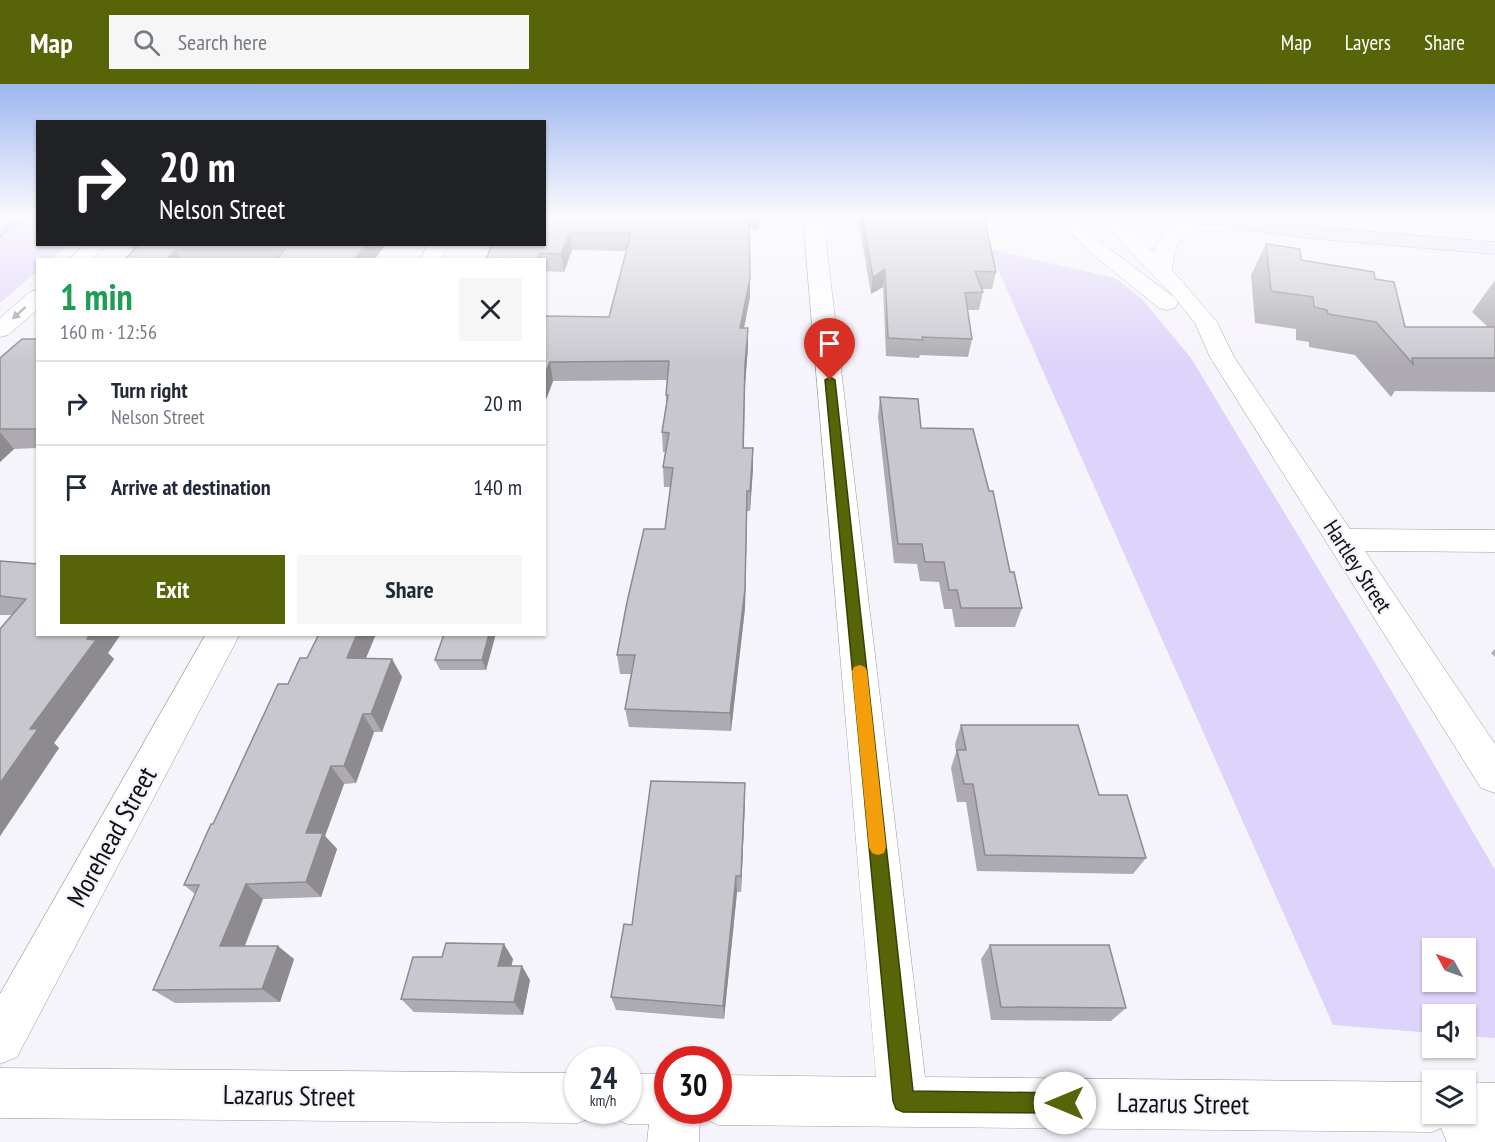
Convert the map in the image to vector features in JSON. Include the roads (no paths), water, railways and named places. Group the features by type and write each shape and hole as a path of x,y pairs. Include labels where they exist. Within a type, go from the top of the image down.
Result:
{"street":[{"path":"818,266 903,1101"},
{"name":"Hartley Street","path":"1120,266 1165,302 1222,357"},
{"name":"Hartley Street","path":"1155,266 1206,322 1222,357 1495,776"},
{"path":"1161,266 1161,272"},
{"path":"0,330 36,299"},
{"path":"1341,540 1495,541"},
{"name":"Morehead Street","path":"0,1040 222,636"},
{"name":"Lazarus Street","path":"0,1093 564,1098"},
{"name":"Lazarus Street","path":"732,1100 1422,1107"},
{"path":"1476,1107 1495,1108"},
{"path":"673,1142 674,1124"},
{"path":"1465,1124 1474,1142"}]}
